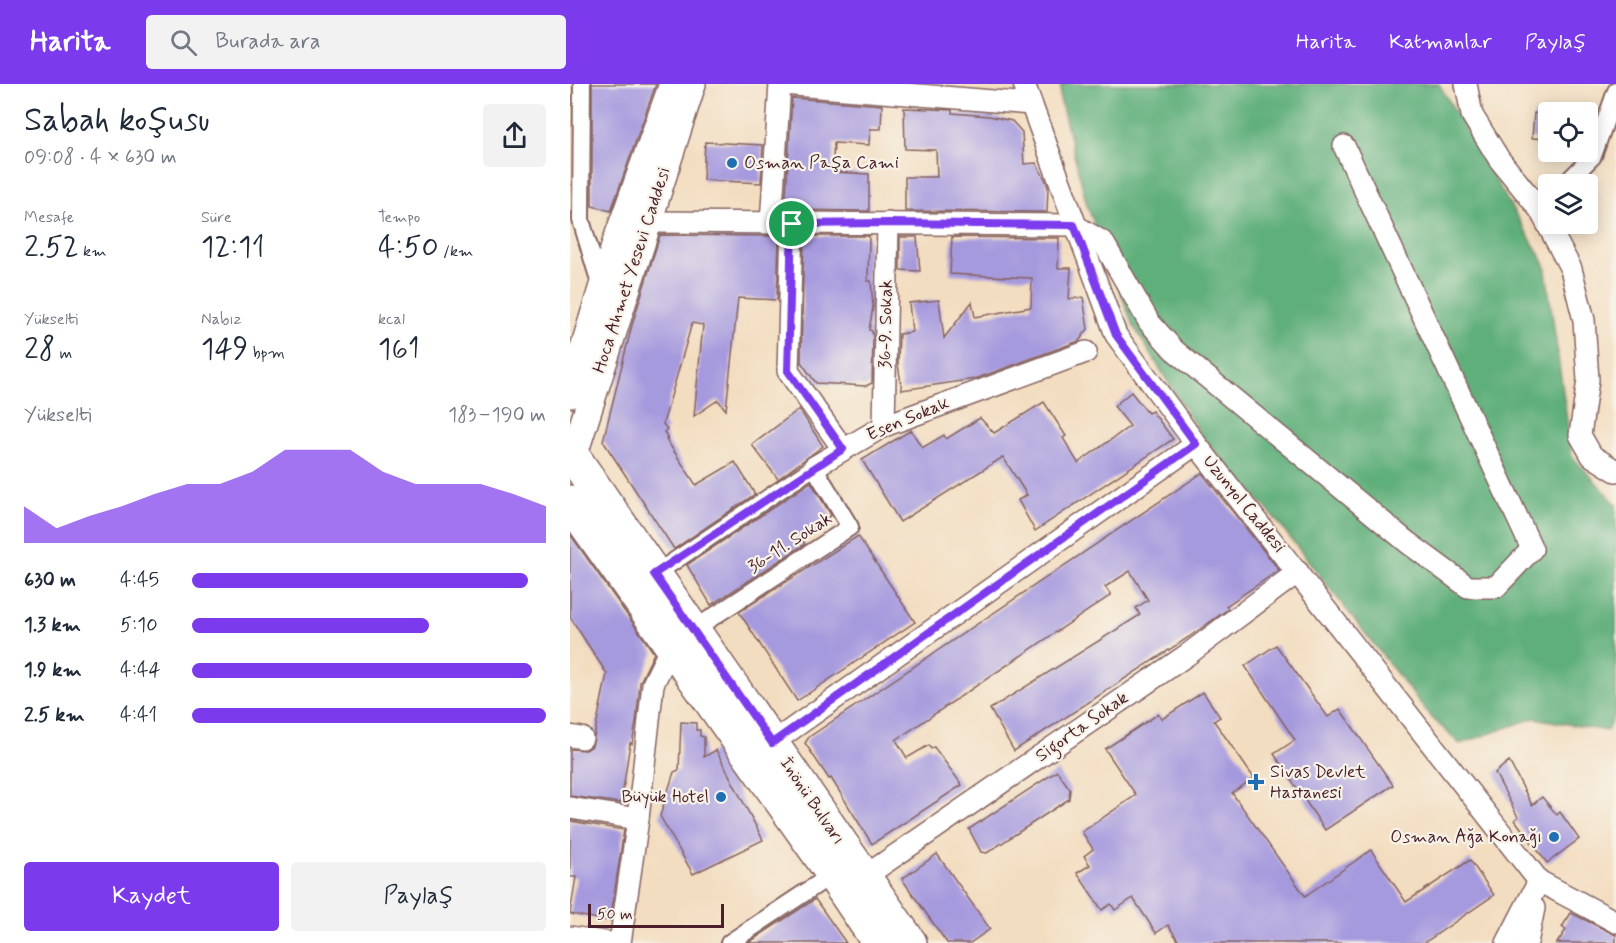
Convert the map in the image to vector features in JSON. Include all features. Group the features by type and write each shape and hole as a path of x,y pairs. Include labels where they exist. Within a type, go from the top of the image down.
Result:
{"main road":[{"name":"İnönü Bulvarı","path":"571,454 654,574 683,637 848,876 910,943"},
{"name":"İnönü Bulvarı","path":"570,502 772,743 848,876 879,943"}],"street":[{"path":"582,84 581,220 602,289"},
{"name":"Hoca Ahmet Yesevi Caddesi","path":"570,394 602,289 673,84"},
{"name":"Hoca Ahmet Yesevi Caddesi","path":"571,454 693,84"},
{"path":"843,449 788,371 781,224 781,84 1034,94"},
{"name":"Uzunyol Caddesi","path":"1023,84 1034,94 1074,225 1116,335 1196,444 1539,881"},
{"path":"1466,84 1472,115 1499,159 1538,200"},
{"path":"1575,174 1593,156 1616,91"},
{"path":"647,222 1074,225 1103,242 1149,322 1174,350 1407,542 1468,587 1496,587 1532,549 1344,146"},
{"name":"36-9. Sokak","path":"884,426 888,223"},
{"path":"1556,234 1571,269 1584,320 1588,380 1580,435 1592,456 1616,471"},
{"name":"Esen Sokak","path":"654,574 814,467 884,426 1086,352"},
{"path":"772,743 1196,444"},
{"name":"36-11. Sokak","path":"683,637 850,526 814,467"},
{"name":"Sigorta Sokak","path":"848,876 1187,655 1298,572"},
{"path":"620,943 639,819 652,684 683,637"},
{"path":"570,808 639,819"},
{"path":"729,943 848,876"},
{"path":"1539,881 1616,922"},
{"path":"1507,943 1539,881"},
{"path":"1527,943 1539,881"},
{"path":"570,937 610,943"}],"green space":[{"path":"1061,84 1439,84 1545,264 1572,456 1616,504 1616,711 1607,731 1534,718 1460,744 1431,717 1273,516 1202,437 1133,325 1087,205 1060,99"}],"building":[{"path":"592,84 656,84 611,211 592,206"},
{"path":"792,98 882,105 881,129 870,129 869,145 834,143 832,172 869,174 869,211 785,210"},
{"path":"904,108 952,110 952,113 989,116 1012,121 1022,132 1024,164 1036,163 1045,179 1048,187 1047,212 905,211 905,177 937,177 936,150 905,149"},
{"path":"1534,113 1538,113 1538,138 1532,138"},
{"name":"Osman Paşa Cami","path":"705,142 763,145 761,183 703,180"},
{"path":"660,235 779,236 777,300 738,298 726,410 718,400 694,416 703,325 692,323 663,424 667,429 664,432 668,438 666,439 696,485 735,462 755,494 674,549 603,441 632,325"},
{"path":"804,236 869,236 868,281 871,281 873,307 869,330 872,331 873,338 872,383 866,386 816,383 801,362"},
{"path":"900,237 917,237 920,271 900,270"},
{"path":"952,237 1059,238 1058,268 1071,268 1069,299 1083,297 1088,329 1079,341 975,379 902,390 898,364 899,334 912,332 909,303 939,300 944,338 972,302 975,317 1031,307 1032,278 950,274"},
{"path":"1131,392 1148,413 1152,411 1173,439 1035,531 1018,500 1027,495 1003,457 900,522 862,460 911,430 922,448 944,435 946,439 980,418 994,433 1044,402 1066,436 1063,438 1078,463 1130,426 1114,406"},
{"path":"799,409 823,446 778,479 752,445"},
{"path":"1202,473 1279,570 1226,606 1228,609 1189,637 1014,751 990,709 1140,615 1136,608 1148,600 1130,571 1105,587 1111,595 896,740 907,758 929,745 931,749 934,747 962,785 872,844 831,778 829,779 805,743 809,737"},
{"path":"811,482 831,515 801,538 805,544 711,605 687,565"},
{"path":"570,534 654,653 640,682 636,723 632,744 630,743 621,803 570,796 570,749 586,750 592,746 607,674 570,617"},
{"path":"858,536 915,622 797,701 739,612"},
{"path":"1276,645 1328,717 1340,709 1393,785 1325,830 1274,754 1295,740 1245,666"},
{"path":"1203,692 1220,717 1214,721 1254,778 1232,793 1305,896 1371,850 1406,902 1470,860 1494,895 1424,943 1180,943 1168,925 1156,933 1133,898 1115,910 1111,904 1102,910 1077,873 1090,865 1084,856 1093,849 1082,832 1136,795 1105,749 1158,714 1162,719"},
{"path":"681,722 696,723 696,730 700,730 700,736 704,737 704,757 716,750 763,840 693,874 660,816 674,772 679,770"},
{"path":"1509,761 1532,805 1542,797 1557,815 1560,812 1579,839 1547,863 1515,820 1518,817 1495,773"},
{"path":"1057,771 1070,789 1069,799 987,853 981,852 969,829"},
{"path":"570,821 624,830 610,921 570,914 576,877 570,877"},
{"path":"937,854 990,929 970,943 947,943 902,879"},
{"path":"815,899 846,943 748,943"},
{"path":"1571,913 1616,935 1616,943 1557,943 1566,930 1562,927"}],"place":[{"name":"Osman Paşa Cami","path":"732,163"},
{"name":"Sivas Devlet Hastanesi","path":"1256,782"},
{"name":"Büyük Hotel","path":"721,797"},
{"name":"Osman Ağa Konağı","path":"1554,837"}],"route":[{"path":"792,224 1074,225 1116,335 1196,444 772,743 654,574 843,449 788,371 792,224"}]}
